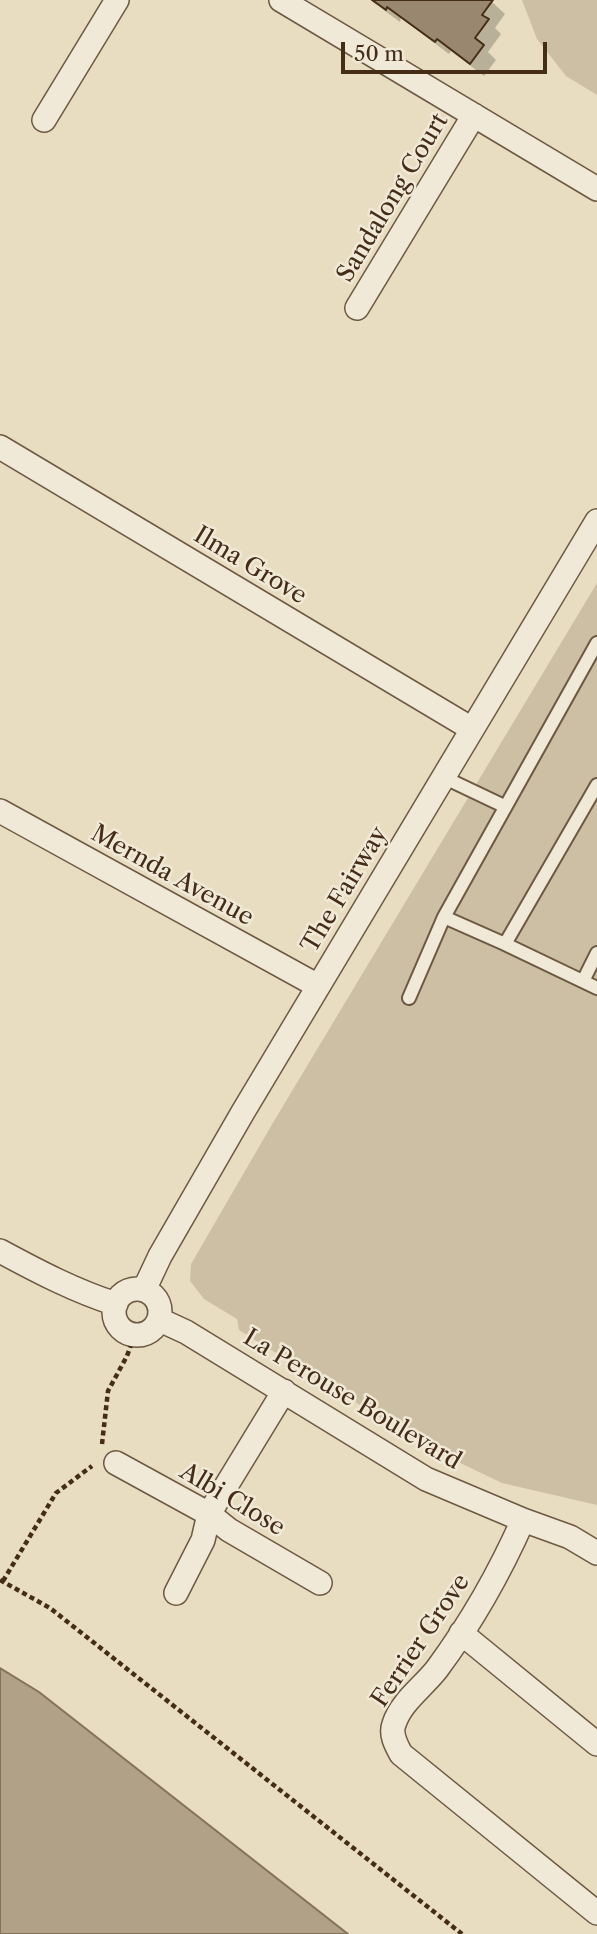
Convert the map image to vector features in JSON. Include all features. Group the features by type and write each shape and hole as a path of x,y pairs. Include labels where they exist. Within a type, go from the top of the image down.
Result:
{"street":[{"path":"44,120 117,0"},
{"path":"281,0 597,188"},
{"name":"Sandalong Court","path":"357,309 474,115"},
{"name":"Ilma Grove","path":"0,447 472,730"},
{"name":"The Fairway","path":"144,1290 187,1207 597,521"},
{"name":"Mernda Avenue","path":"0,811 318,986"},
{"path":"0,1251 39,1272 116,1304"},
{"path":"144,1290 152,1294 159,1303 161,1316 153,1330 141,1336 134,1336 122,1331 115,1320 116,1304 126,1292 144,1290"},
{"name":"La Perouse Boulevard","path":"159,1320 186,1332 426,1479 570,1537 597,1553"},
{"path":"176,1592 203,1540 209,1514 284,1391"},
{"name":"Albi Close","path":"108,1461 209,1514 229,1530 320,1583"},
{"name":"Ferrier Grove","path":"523,1520 504,1563 461,1633 436,1670 402,1709 393,1726 394,1740 401,1754 597,1913"},
{"path":"461,1633 597,1744"}],"lane":[{"path":"410,998 444,917 596,644"},
{"path":"443,777 504,806"},
{"path":"505,944 597,785"},
{"path":"444,917 597,989"},
{"path":"583,981 597,953"}],"path":[{"path":"102,1445 108,1391 127,1356 134,1336"},
{"path":"108,1461 56,1493 2,1580 50,1608 462,1934"}],"shaded area":[{"path":"522,0 597,0 597,95 566,76 537,39"},
{"path":"597,583 597,1505 502,1483 431,1449 239,1330 237,1319 204,1299 190,1281 191,1264 274,1121"},
{"path":"0,1668 39,1692 348,1934 0,1934"}],"building":[{"path":"372,0 493,0 482,15 489,19 475,38 484,45 470,64 437,39 435,42 387,7 386,10"}]}
